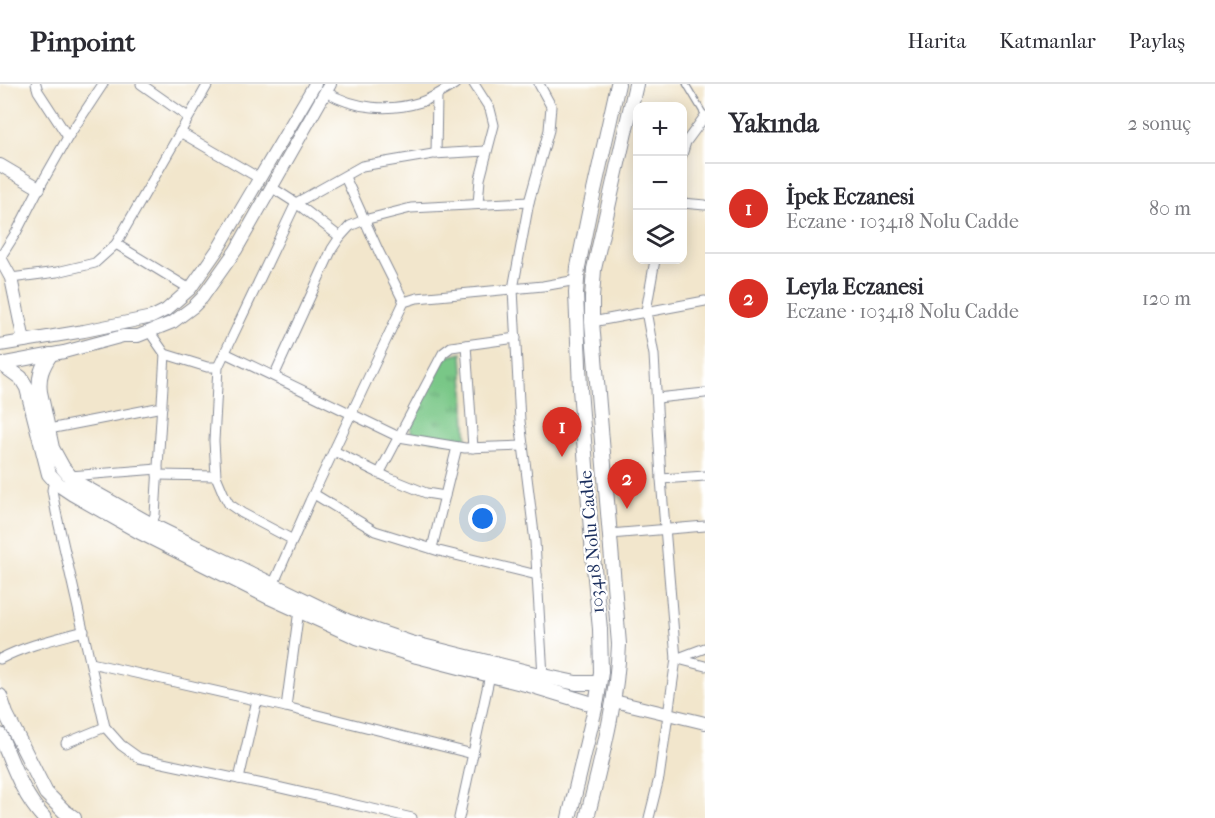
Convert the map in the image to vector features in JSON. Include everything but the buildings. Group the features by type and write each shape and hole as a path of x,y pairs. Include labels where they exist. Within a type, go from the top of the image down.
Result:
{"main road":[{"path":"569,818 596,705 601,672 600,629 580,389 576,293 578,267 618,84"},
{"name":"103418 Nolu Cadde","path":"587,818 614,701 619,644 592,322 592,298 594,269 636,84"},
{"path":"50,355 40,373 40,392 52,448 63,468 75,482 151,525 347,621 411,643 543,676 576,683 599,683"},
{"path":"1,364 21,378 27,388 49,474 58,484 89,504 269,597 357,637 417,656 596,705"},
{"path":"21,378 30,371 40,373"},
{"path":"0,696 6,714 46,793 64,812 74,818"},
{"path":"0,735 34,812 44,818"}],"street":[{"path":"36,84 38,91 68,137"},
{"path":"24,341 11,278 0,258 68,137 103,84"},
{"path":"141,84 188,117"},
{"path":"11,278 57,272 95,263 116,244 208,84"},
{"path":"0,345 152,317 166,310 190,289 218,249 315,84"},
{"path":"1,364 50,355 123,336 138,336 173,322 202,298 236,250 328,88 340,100 346,102 363,106 396,108 422,102 455,84"},
{"path":"474,84 490,109 494,124 478,188 478,204"},
{"path":"539,84 551,106 549,130 530,202 513,289 520,421 535,542 543,676"},
{"path":"436,154 437,95"},
{"path":"687,141 705,116"},
{"path":"180,132 259,178"},
{"path":"293,540 242,513 230,504 216,476 214,441 218,367 296,203 362,166 436,154 486,151"},
{"path":"0,165 39,188"},
{"path":"345,177 404,302"},
{"path":"272,187 339,237"},
{"path":"274,376 332,249 339,237 351,226 364,220 411,208 530,202"},
{"path":"687,203 705,205"},
{"path":"116,244 190,289"},
{"path":"649,818 659,777 676,659 654,355 646,311 654,264"},
{"path":"273,585 404,302 417,298 577,280"},
{"path":"592,322 705,301"},
{"path":"149,331 165,354 207,367 218,367"},
{"path":"379,474 443,353 451,347 516,339"},
{"path":"466,345 473,448"},
{"path":"225,353 399,437 457,447 523,446"},
{"path":"151,525 155,515 165,354"},
{"path":"657,398 705,393"},
{"path":"49,429 162,407"},
{"path":"432,548 457,447"},
{"path":"334,451 379,474 426,493 445,496"},
{"path":"70,476 158,472 216,476"},
{"path":"662,479 705,476"},
{"path":"54,480 52,490 56,512 105,727 121,745 139,758 412,818"},
{"path":"314,494 375,531 537,575"},
{"path":"610,534 705,526"},
{"path":"286,707 299,610"},
{"path":"0,659 39,642 84,631"},
{"path":"676,659 705,648"},
{"path":"676,659 705,666"},
{"path":"91,663 257,700 473,754"},
{"path":"459,818 490,675"},
{"path":"238,779 257,700"},
{"path":"614,701 705,723"},
{"path":"66,743 105,727"},
{"path":"360,818 363,807"}],"lane":[{"path":"686,84 705,116"}],"green space":[{"path":"462,353 467,444 411,437 413,419 445,357"}],"place":[{"name":"İpek Eczanesi","path":"562,457"},
{"name":"Leyla Eczanesi","path":"627,509"}]}
